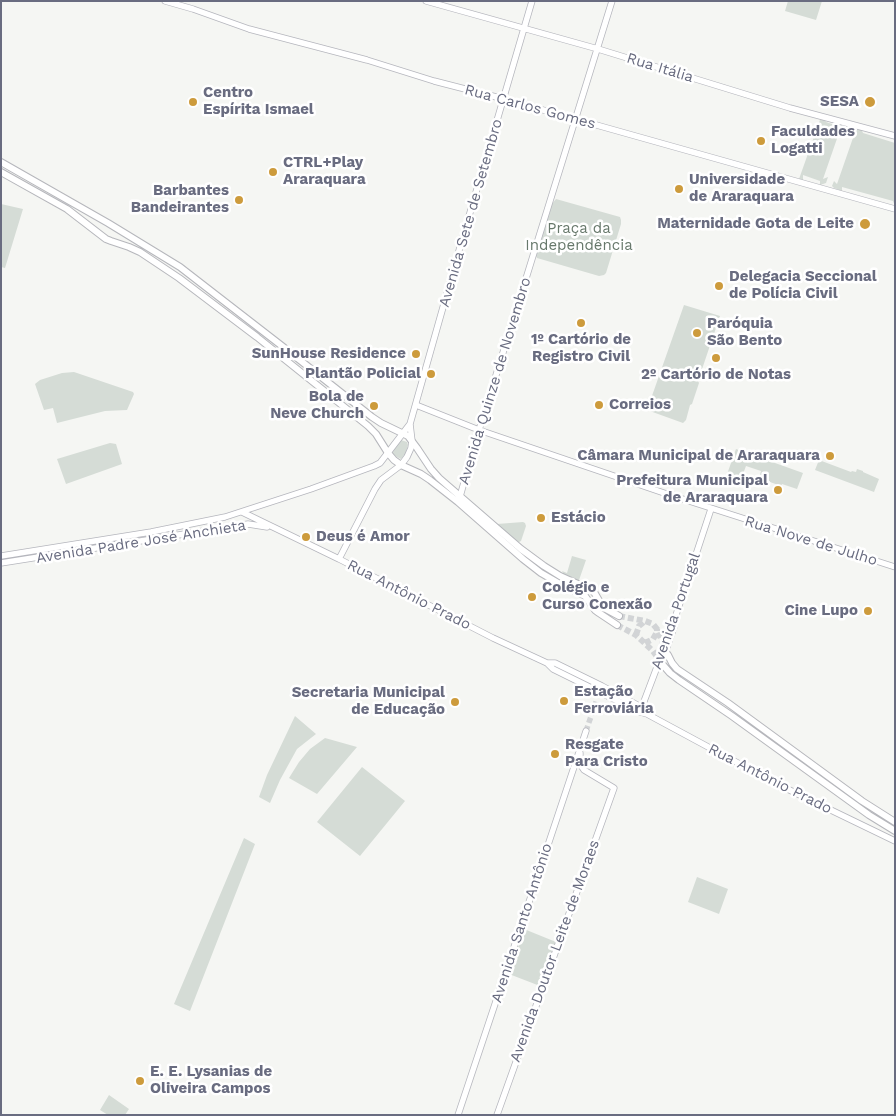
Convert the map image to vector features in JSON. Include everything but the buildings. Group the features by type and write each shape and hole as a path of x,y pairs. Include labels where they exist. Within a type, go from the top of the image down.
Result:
{"main road":[{"path":"1,162 122,231 180,267 372,417 408,436 431,469 459,499 523,559 541,573 585,596 599,614 617,625"},
{"path":"1,172 66,209 100,235 112,242 129,246 179,278 256,336 368,426 394,460 421,474 459,499 534,559 560,576 594,592 606,609 619,616"},
{"path":"100,235 102,227 108,223"},
{"path":"117,243 122,231"},
{"path":"326,392 338,390"},
{"path":"668,655 677,669 728,703 832,780 895,822"},
{"path":"663,665 679,680 869,815 895,831"}],"street":[{"name":"Rua Carlos Gomes","path":"165,1 249,29 367,60 434,81 895,209"},
{"name":"Rua Itália","path":"426,1 598,49 790,108 895,136"},
{"name":"Avenida Sete de Setembro","path":"388,454 410,424 464,231 532,1"},
{"name":"Avenida Quinze de Novembro","path":"459,499 612,1"},
{"name":"Rua Nove de Julho","path":"416,405 479,430 711,509 895,567"},
{"name":"Avenida Sete de Setembro","path":"410,424 412,441"},
{"path":"339,560 375,489 381,480 401,465 410,452 412,441"},
{"path":"242,512 374,466 380,463 388,454"},
{"name":"Avenida Portugal","path":"641,709 674,627 676,615 711,509"},
{"name":"Avenida Padre José Anchieta","path":"1,556 151,532 242,512 272,527"},
{"name":"Avenida Padre José Anchieta","path":"1,563 248,524 272,527"},
{"name":"Rua Antônio Prado","path":"272,527 547,664 553,669 601,689 641,709 775,783 895,841"},
{"path":"597,699 601,689"},
{"name":"Avenida Santo Antônio","path":"458,1115 586,731"},
{"path":"580,749 580,764 584,770"},
{"path":"573,770 584,770"},
{"name":"Avenida Doutor Leite de Moraes","path":"497,1115 614,788 584,770"}],"green space":[{"path":"788,1 822,1 816,20 785,11"},
{"path":"821,117 826,122 841,127 841,123 844,125 844,130 840,130 823,179 828,177 826,183 820,185 820,181 803,175 803,180 799,179"},
{"path":"854,127 861,128 863,133 895,143 895,206 893,201 842,187 842,191 832,186 834,181 837,184 854,135 851,132"},
{"name":"Praça da Independência","path":"556,199 620,217 621,224 604,275 599,276 537,258 551,205"},
{"path":"1,204 23,209 5,268 1,267"},
{"path":"684,305 720,316 692,404 683,423 647,410"},
{"path":"74,372 133,392 134,394 127,410 105,411 57,423 53,408 44,410 35,384 40,380 62,373"},
{"path":"401,440 407,442 408,445 405,455 401,459 392,453"},
{"path":"110,443 116,444 122,464 66,484 57,459"},
{"path":"736,449 803,473 797,489 782,484 781,486 759,478 761,471 746,466 740,482 726,477"},
{"path":"819,460 851,472 856,472 857,469 879,479 874,492 815,470"},
{"path":"523,522 526,526 519,542 497,524"},
{"path":"572,556 586,560 578,583 564,575 562,571 567,573"},
{"path":"295,716 316,734 297,749 270,803 259,797 267,775"},
{"path":"325,738 357,747 317,794 289,778 310,749"},
{"path":"362,767 405,801 360,856 317,822"},
{"path":"244,838 255,844 190,1011 174,1004"},
{"path":"697,877 728,889 719,914 688,902"},
{"path":"524,929 556,942 540,986 509,974"},
{"path":"109,1095 129,1109 125,1115 108,1115 100,1110"}],"tunnel":[{"path":"619,616 653,624 667,653"},
{"path":"636,635 639,626 645,621"},
{"path":"617,625 636,635 653,651 663,665"},
{"path":"645,643 653,639 657,629"},
{"path":"586,731 597,699"}],"place":[{"name":"Centro Espírita Ismael","path":"193,102"},
{"name":"SESA","path":"870,102"},
{"name":"Faculdades Logatti","path":"761,141"},
{"name":"CTRL+Play Araraquara","path":"273,172"},
{"name":"Universidade de Araraquara","path":"679,189"},
{"name":"Barbantes Bandeirantes","path":"239,200"},
{"name":"Maternidade Gota de Leite","path":"865,224"},
{"name":"Delegacia Seccional de Polícia Civil","path":"719,286"},
{"name":"1º Cartório de Registro Civil","path":"581,323"},
{"name":"Paróquia São Bento","path":"697,333"},
{"name":"SunHouse Residence","path":"416,354"},
{"name":"2º Cartório de Notas","path":"716,358"},
{"name":"Plantão Policial","path":"431,374"},
{"name":"Correios","path":"599,405"},
{"name":"Bola de Neve Church","path":"374,406"},
{"name":"Câmara Municipal de Araraquara","path":"830,456"},
{"name":"Prefeitura Municipal de Araraquara","path":"778,490"},
{"name":"Estácio","path":"541,518"},
{"name":"Deus é Amor","path":"306,537"},
{"name":"Colégio e Curso Conexão","path":"532,597"},
{"name":"Cine Lupo","path":"868,611"},
{"name":"Estação Ferroviária","path":"564,701"},
{"name":"Secretaria Municipal de Educação","path":"455,702"},
{"name":"Resgate Para Cristo","path":"555,754"},
{"name":"E. E. Lysanias de Oliveira Campos","path":"140,1081"}]}
